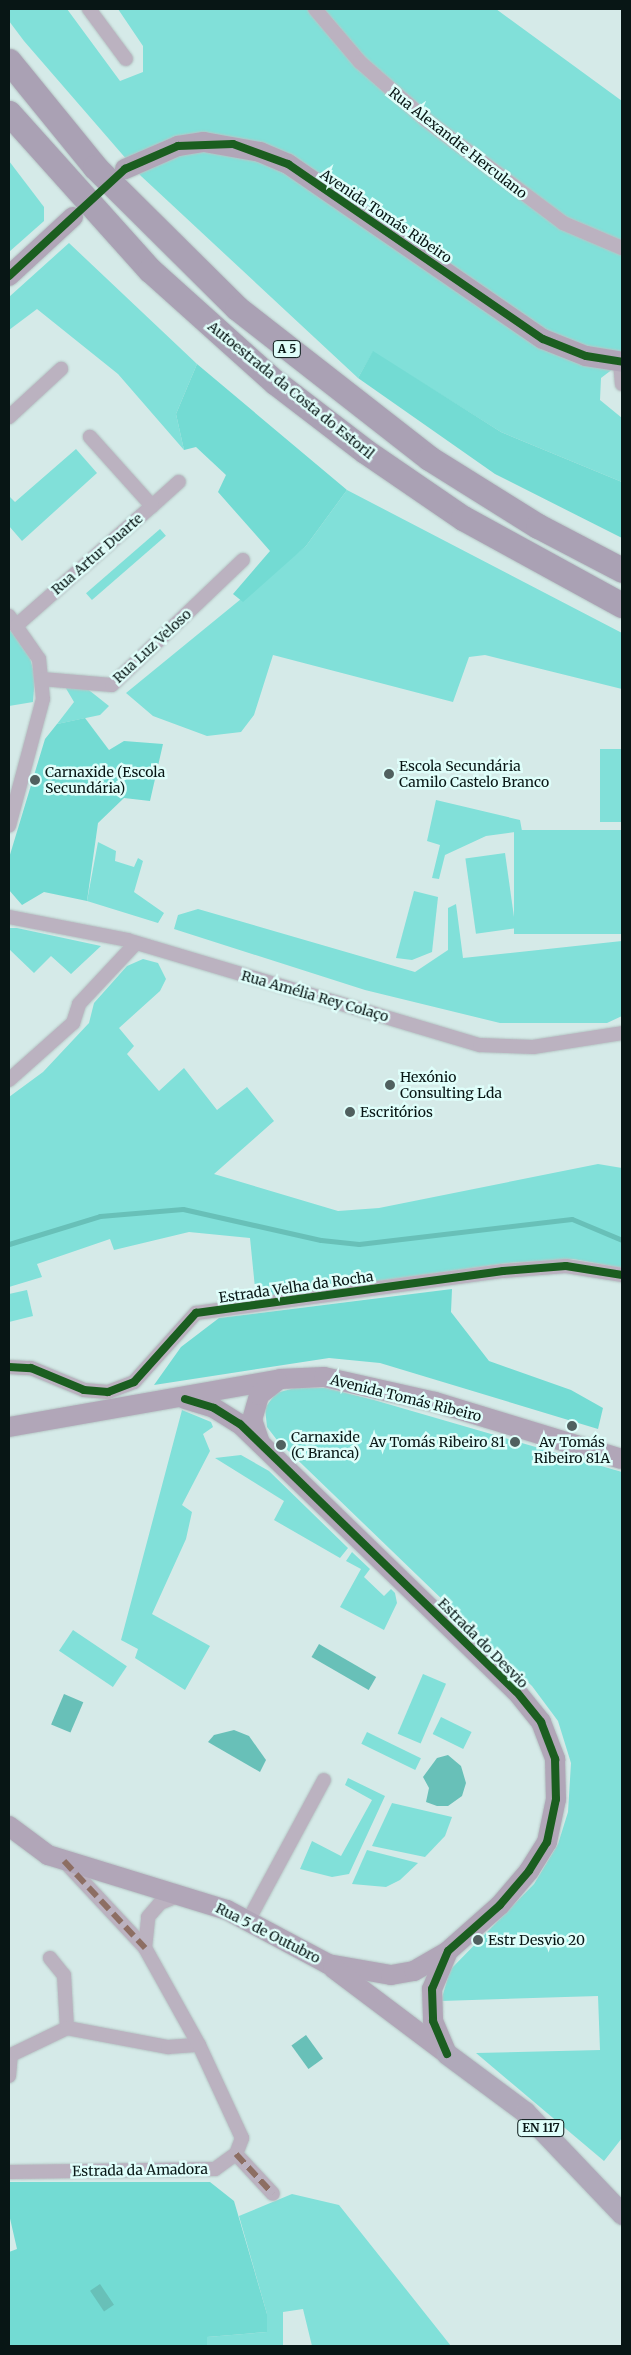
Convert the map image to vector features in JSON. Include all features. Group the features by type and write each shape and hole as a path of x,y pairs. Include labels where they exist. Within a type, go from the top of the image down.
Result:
{"highway":[{"name":"A 5","path":"9,61 126,200 245,314 429,458 538,526 622,570"},
{"name":"Autoestrada da Costa do Estoril","path":"9,113 150,270 275,382 365,451 463,518 622,606"}],"main road":[{"name":"EN 117","path":"447,2054 525,2112 622,2214"}],"street":[{"path":"89,9 126,59"},
{"name":"Rua Alexandre Herculano","path":"315,9 360,62 426,120 563,223 622,248"},
{"name":"Avenida Tomás Ribeiro","path":"125,169 178,146 204,142 260,152 288,164 543,339 586,356 621,362"},
{"path":"9,276 73,217"},
{"path":"621,362 622,384"},
{"path":"9,417 61,369"},
{"name":"Rua Artur Duarte","path":"13,620 152,506 90,437"},
{"path":"152,506 179,482"},
{"name":"Rua Luz Veloso","path":"42,679 112,685 243,560"},
{"path":"9,826 39,726 42,679 39,659 13,620"},
{"name":"Rua Amélia Rey Colaço","path":"9,917 136,943 480,1045 534,1047 622,1033"},
{"path":"9,1080 73,1023 78,1004 136,943"},
{"name":"Estrada Velha da Rocha","path":"9,1367 31,1368 84,1390 108,1392 134,1382 196,1313 503,1271 566,1266 622,1275"},
{"name":"Avenida Tomás Ribeiro","path":"9,1427 151,1400 185,1399 280,1379 324,1377 370,1386 622,1459"},
{"name":"Estrada do Desvio","path":"260,1445 252,1420 259,1395 280,1379"},
{"name":"Estrada do Desvio","path":"185,1399 214,1408 240,1424 516,1691 541,1722 555,1759 556,1799 547,1842 529,1871 500,1905 448,1951 432,1989 433,2021 447,2054"},
{"path":"248,1921 324,1780"},
{"name":"Rua 5 de Outubro","path":"9,1826 48,1855 182,1894 248,1921 328,1964 391,1975 406,1972 448,1951"},
{"path":"64,1861 145,1948 199,2045 242,2138 236,2154 273,2194"},
{"path":"145,1948 148,1917 160,1903 182,1894"},
{"path":"50,1958 64,1975 67,2028"},
{"path":"328,1964 447,2054"},
{"path":"385,2006 406,1972"},
{"path":"9,2076 11,2054 67,2028 168,2047 199,2045"},
{"name":"Estrada da Amadora","path":"9,2172 215,2169 236,2154"}],"shaded area":[{"path":"9,9 67,9 120,81 143,72 143,46 118,9 496,9 622,101 622,362 601,378 600,400 622,418 622,482 501,432 373,352 358,378 141,176 24,41 9,21"},
{"path":"9,161 44,207 44,221 9,252"},
{"path":"69,243 197,364 176,414 184,450 118,374 37,309 9,330 9,297"},
{"path":"373,351 501,432 622,482 622,538 495,474 358,378"},
{"path":"197,364 347,490 306,546 243,602 233,594 270,551 218,492 226,475 196,447 184,450 176,414"},
{"path":"76,449 97,473 22,541 9,526 9,496 15,502"},
{"path":"347,490 622,633 622,689 485,655 469,657 453,702 273,655 254,715 241,732 207,736 153,716 126,693 306,546"},
{"path":"160,529 166,536 92,600 86,593"},
{"path":"9,629 28,651 35,676 33,702 9,706"},
{"path":"64,685 85,687 109,706 100,715 57,724 74,702"},
{"path":"85,718 109,750 124,741 163,744 150,801 124,798 98,823 87,901 44,892 22,905 9,890 9,858 45,739 57,724"},
{"path":"600,749 622,749 622,822 600,822"},
{"path":"436,800 520,820 522,831 486,836 445,855 439,879 432,878 440,845 427,841"},
{"path":"514,830 622,830 622,934 514,934"},
{"path":"98,842 116,851 115,861 134,867 138,858 143,861 134,892 164,913 158,923 87,901"},
{"path":"505,853 516,928 476,934 465,859"},
{"path":"414,891 438,897 432,952 412,960 396,958"},
{"path":"456,904 463,958 622,941 622,1016 607,1023 500,1023 365,990 174,929 178,915 198,909 415,972 448,950 448,908"},
{"path":"9,928 17,928 101,946 71,974 51,956 34,973 9,949"},
{"path":"143,959 158,963 166,979 160,991 119,1028 134,1046 127,1054 159,1091 184,1068 217,1110 247,1087 274,1121 214,1174 338,1211 379,1208 598,1164 622,1168 622,1268 573,1259 508,1263 256,1298 250,1238 189,1232 114,1250 110,1239 37,1264 42,1277 9,1287 9,1097 43,1072 89,1023 94,1003 127,966"},
{"path":"452,1289 451,1312 489,1361 571,1390 603,1408 598,1429 380,1363 329,1358 154,1385 181,1347 219,1318"},
{"path":"27,1290 33,1316 9,1322 9,1294"},
{"path":"295,1388 326,1388 374,1400 622,1472 622,2138 604,2161 476,2053 600,2050 598,1996 441,2001 450,1970 534,1884 558,1844 568,1812 571,1763 558,1721 532,1686 277,1440 267,1427 265,1408 276,1393"},
{"path":"182,1410 211,1422 213,1427 203,1434 210,1451 182,1505 192,1512 186,1539 152,1614 210,1646 185,1690 135,1658 138,1649 121,1640"},
{"path":"241,1455 269,1471 348,1548 340,1558 274,1520 284,1501 215,1458"},
{"path":"352,1552 370,1569 364,1577 384,1596 391,1589 395,1593 397,1603 384,1630 340,1607 361,1569 346,1561"},
{"path":"73,1630 127,1666 113,1687 59,1651"},
{"path":"319,1644 376,1677 369,1690 312,1657"},
{"path":"423,1674 446,1684 421,1744 398,1734"},
{"path":"64,1694 83,1702 70,1733 51,1724"},
{"path":"441,1717 472,1732 463,1749 433,1734"},
{"path":"234,1730 249,1736 266,1760 260,1772 208,1742 214,1735"},
{"path":"367,1732 421,1758 415,1770 361,1744"},
{"path":"448,1755 461,1766 466,1783 462,1796 448,1806 437,1806 426,1802 429,1788 423,1777 437,1758"},
{"path":"348,1778 385,1796 349,1874 332,1877 300,1869 312,1841 341,1856 372,1800 345,1785"},
{"path":"392,1803 452,1817 445,1836 425,1857 372,1846"},
{"path":"367,1850 418,1863 400,1880 386,1887 352,1884"},
{"path":"306,2035 323,2058 308,2069 291,2046"},
{"path":"9,2182 210,2182 234,2201 267,2314 267,2332 207,2337 207,2346 9,2346 9,2252 17,2249 9,2214"},
{"path":"292,2194 339,2205 451,2346 312,2346 303,2309 283,2312 283,2346 207,2346 207,2337 267,2332 267,2314 239,2216"},
{"path":"100,2284 114,2305 104,2311 90,2291"}],"waterway":[{"path":"9,1244 100,1216 183,1209 321,1240 359,1244 572,1219 622,1240"}],"marked path":[{"path":"64,1861 145,1948"},
{"path":"236,2154 273,2194"}],"cycle path":[{"path":"9,276 125,169 178,146 233,144 288,164 543,339 586,356 622,362"},
{"path":"9,1367 31,1368 84,1390 108,1392 134,1382 196,1313 503,1271 566,1266 622,1275"},
{"path":"185,1399 214,1408 240,1424 516,1691 541,1722 555,1759 556,1799 547,1842 529,1871 500,1905 448,1951 432,1989 433,2021 447,2054"}],"place":[{"name":"Escola Secundária Camilo Castelo Branco","path":"389,774"},
{"name":"Carnaxide (Escola Secundária)","path":"35,780"},
{"name":"Hexónio Consulting Lda","path":"390,1085"},
{"name":"Escritórios","path":"350,1112"},
{"name":"Av Tomás Ribeiro 81A","path":"572,1426"},
{"name":"Av Tomás Ribeiro 81","path":"515,1442"},
{"name":"Carnaxide (C Branca)","path":"281,1445"},
{"name":"Estr Desvio 20","path":"478,1940"}]}
